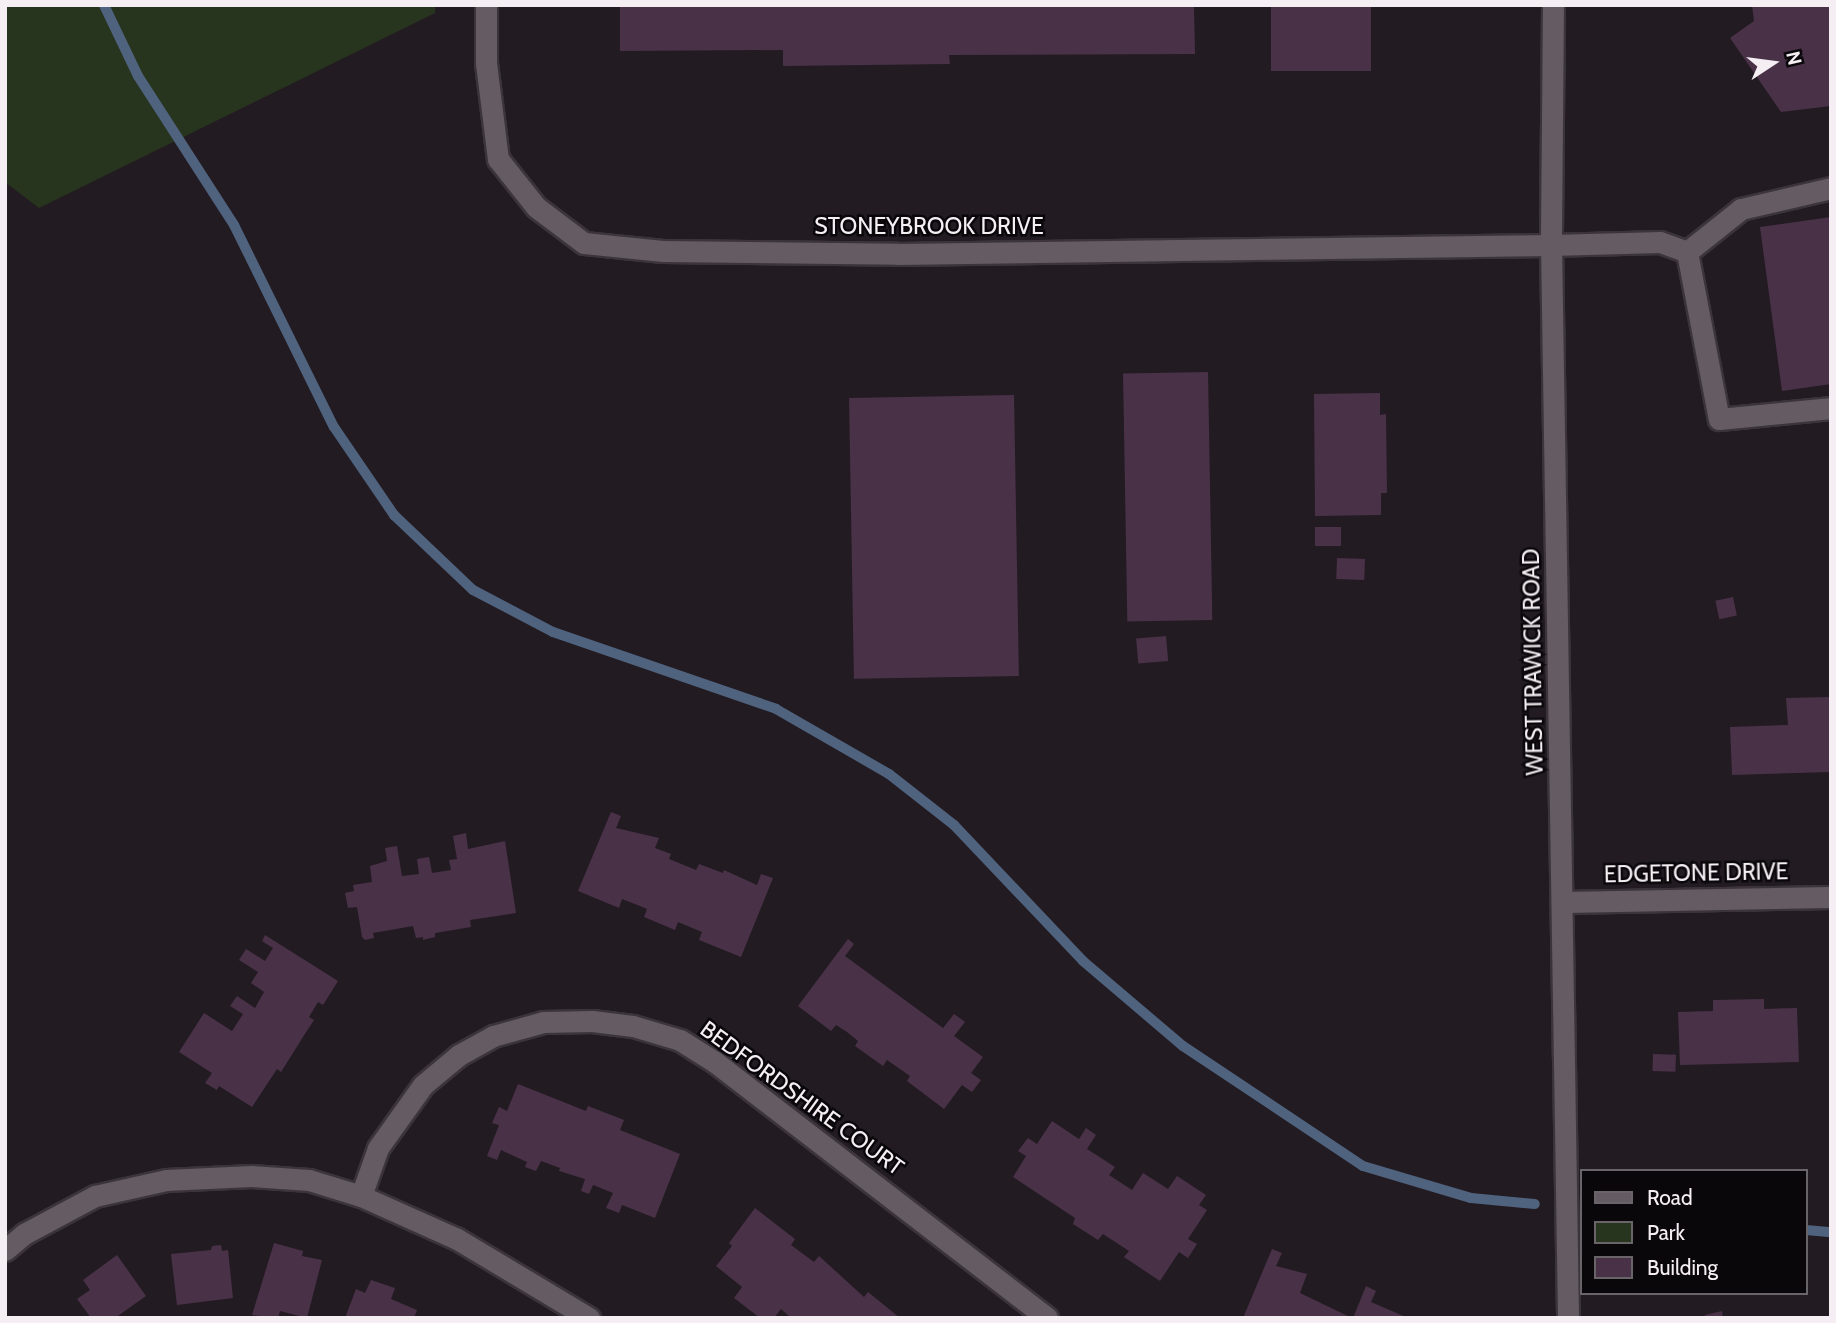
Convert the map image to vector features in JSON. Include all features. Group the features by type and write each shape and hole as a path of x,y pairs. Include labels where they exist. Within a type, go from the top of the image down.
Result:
{"street":[{"name":"STONEYBROOK DRIVE","path":"486,5 486,63 498,159 536,207 584,243 663,251 884,254 1660,242 1687,252"},
{"name":"WEST TRAWICK ROAD","path":"1553,5 1551,245 1568,1318"},
{"path":"1831,188 1741,209 1687,252 1719,419 1831,408"},
{"name":"EDGETONE DRIVE","path":"1563,902 1831,897"},
{"name":"BEDFORDSHIRE COURT","path":"361,1196 378,1148 423,1085 459,1055 493,1036 543,1022 592,1021 632,1026 680,1040 715,1062 1047,1318"},
{"path":"5,1250 24,1234 95,1196 166,1180 251,1176 309,1180 361,1196 457,1239 589,1318"}],"green space":[{"path":"5,5 435,5 435,13 39,208 5,182"}],"building":[{"path":"620,5 1194,5 1195,54 949,55 950,64 783,66 783,50 620,51"},
{"path":"1271,5 1371,5 1371,71 1271,71"},
{"path":"1752,5 1831,5 1831,106 1781,112 1730,38 1754,21"},
{"path":"1831,217 1831,384 1782,391 1760,227"},
{"path":"1208,372 1212,620 1127,621 1123,373"},
{"path":"1380,393 1380,415 1386,414 1387,493 1381,493 1381,515 1315,516 1314,394"},
{"path":"1014,395 1019,676 854,679 849,398"},
{"path":"1315,527 1341,527 1341,546 1315,546"},
{"path":"1337,558 1365,559 1364,580 1336,579"},
{"path":"1733,597 1737,616 1719,619 1715,601"},
{"path":"1166,636 1168,661 1138,664 1136,639"},
{"path":"1831,697 1831,772 1732,775 1730,727 1788,725 1786,698"},
{"path":"611,812 621,816 616,828 659,838 655,848 671,854 669,859 696,870 699,864 723,873 724,870 757,885 761,874 773,878 741,957 699,940 702,932 678,922 675,930 644,917 647,909 640,906 622,899 619,908 578,891"},
{"path":"466,833 468,849 505,841 516,913 470,920 471,927 435,933 435,937 423,940 423,937 416,938 413,926 373,933 374,938 365,940 362,937 357,907 348,908 345,893 354,891 353,885 372,882 370,866 387,861 385,848 397,846 402,876 419,874 417,859 429,857 432,873 451,870 449,860 457,859 453,836"},
{"path":"265,935 338,981 323,1005 318,1002 309,1017 314,1020 281,1072 277,1069 252,1107 219,1086 217,1090 205,1083 212,1073 179,1052 204,1013 232,1031 243,1014 230,1006 237,996 255,1008 264,992 251,983 258,972 239,960 246,949 265,961 273,948 262,941"},
{"path":"848,939 854,944 845,956 943,1028 954,1014 965,1022 954,1036 983,1057 971,1073 981,1080 972,1092 962,1085 944,1109 907,1081 910,1076 887,1060 883,1066 855,1046 858,1041 847,1032 836,1025 831,1031 798,1006"},
{"path":"1764,999 1764,1009 1797,1008 1799,1062 1680,1065 1678,1012 1713,1011 1713,1000"},
{"path":"1653,1054 1676,1055 1675,1072 1652,1071"},
{"path":"518,1084 586,1111 588,1106 624,1120 620,1130 680,1154 655,1218 622,1205 619,1213 606,1208 613,1193 593,1185 589,1194 581,1191 585,1179 559,1171 560,1168 541,1161 536,1171 525,1167 527,1162 501,1150 497,1160 487,1156 499,1125 492,1123 499,1107 507,1111"},
{"path":"1052,1121 1079,1139 1086,1128 1096,1135 1087,1149 1115,1167 1109,1175 1132,1190 1143,1173 1168,1189 1177,1176 1206,1195 1199,1205 1207,1210 1188,1239 1197,1244 1188,1258 1179,1252 1160,1281 1124,1257 1129,1251 1103,1234 1098,1240 1073,1224 1075,1218 1013,1177 1026,1156 1018,1151 1028,1138 1037,1144"},
{"path":"755,1208 795,1239 791,1245 814,1262 819,1256 864,1297 868,1292 900,1318 791,1318 781,1309 774,1318 760,1318 734,1298 742,1287 716,1266 732,1246 729,1243"},
{"path":"274,1243 303,1251 302,1256 322,1260 307,1318 280,1311 278,1318 252,1315"},
{"path":"221,1245 222,1251 228,1250 233,1298 177,1305 171,1254 211,1250 212,1246"},
{"path":"1272,1249 1282,1253 1276,1266 1307,1274 1300,1293 1352,1318 1243,1318"},
{"path":"117,1255 146,1296 115,1318 91,1318 77,1299 90,1290 83,1280"},
{"path":"371,1280 395,1288 391,1299 417,1310 414,1318 345,1318 356,1289 365,1293"},
{"path":"1366,1286 1376,1291 1371,1302 1408,1318 1353,1318"},
{"path":"1722,1311 1723,1318 1705,1318 1705,1315"}],"waterway":[{"path":"104,5 138,76 234,225 334,427 394,515 473,590 553,632 776,709 889,774 954,825 1083,961 1183,1046 1363,1166 1471,1198 1535,1204"},
{"path":"1808,1230 1831,1232"}]}
